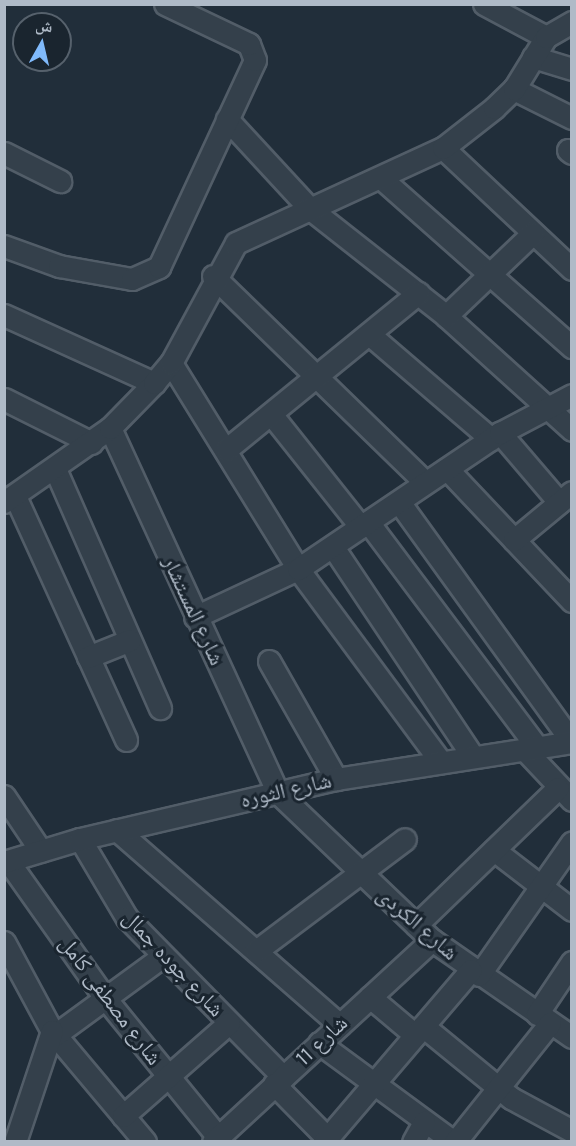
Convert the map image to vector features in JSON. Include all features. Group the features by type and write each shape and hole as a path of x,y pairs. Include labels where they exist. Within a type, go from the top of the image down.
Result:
{"street":[{"path":"4,246 59,266 132,279 151,275 159,267 255,60 254,50 165,4"},
{"path":"484,4 546,37"},
{"path":"126,740 10,499 56,471 110,428 154,383 171,363 213,276 236,243 309,208 382,179 442,148 514,89 546,37 572,22"},
{"path":"533,57 572,69"},
{"path":"514,89 572,117"},
{"path":"227,119 309,208 446,316 572,430"},
{"path":"442,148 572,268"},
{"path":"4,153 60,181"},
{"path":"382,179 488,276 572,347"},
{"path":"446,316 533,233"},
{"path":"213,276 425,482"},
{"path":"227,449 418,293"},
{"path":"4,315 154,383"},
{"path":"369,334 496,436 566,497 514,540"},
{"path":"171,363 227,449 298,569 441,762"},
{"path":"195,617 298,569 496,436 572,395"},
{"path":"4,399 92,442"},
{"path":"271,414 365,524 565,794 494,850 416,925"},
{"name":"شارع المستشار","path":"110,428 195,617 278,793"},
{"path":"447,469 572,601"},
{"path":"56,471 160,708"},
{"path":"399,502 572,742"},
{"path":"333,547 473,757"},
{"path":"88,657 130,640"},
{"path":"269,660 336,779"},
{"name":"شارع الثوره","path":"6,861 80,839 336,779 572,742"},
{"name":"شارع الكردى","path":"278,793 432,940 475,972 572,1037"},
{"path":"4,796 41,851"},
{"path":"117,830 340,1024"},
{"name":"شارع جوده جمال","path":"80,839 127,918 229,1023 326,1140"},
{"path":"256,951 405,839"},
{"path":"326,1140 419,1031 475,972 542,886 572,842"},
{"path":"494,850 572,910"},
{"name":"شارع مصطفى كامل","path":"6,861 105,998 215,1139"},
{"name":"شارع 11","path":"215,1139 432,940"},
{"path":"4,942 53,1033 140,1139"},
{"path":"15,1142 53,1033 162,956"},
{"path":"319,1043 371,1086 455,1142 499,1086 543,1018 572,962"},
{"path":"370,997 499,1086 572,1131"},
{"path":"123,1116 229,1023"},
{"path":"413,1142 424,1122"}]}
